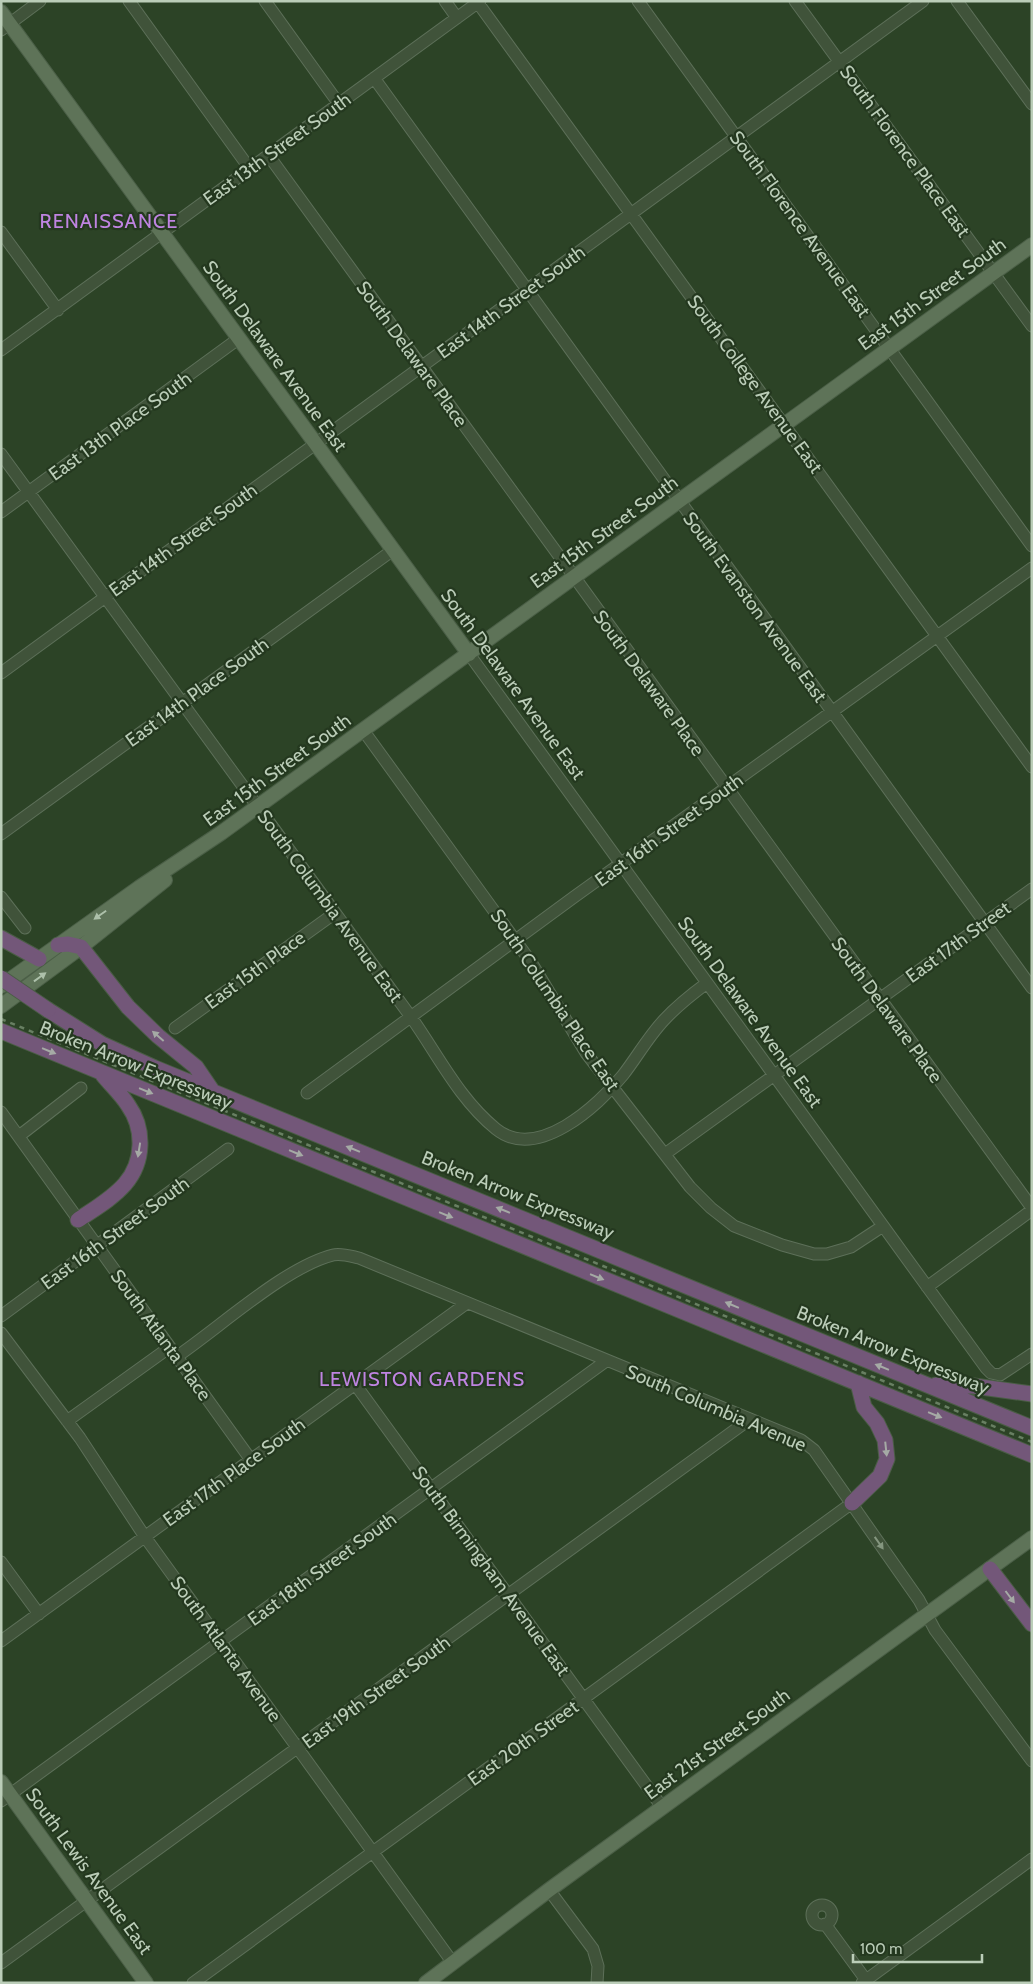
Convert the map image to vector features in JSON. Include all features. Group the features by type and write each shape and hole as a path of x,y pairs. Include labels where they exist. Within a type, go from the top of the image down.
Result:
{"highway":[{"path":"1,938 39,959"},
{"path":"58,945 75,944 81,947 128,1007 158,1036 196,1067 213,1092"},
{"name":"Broken Arrow Expressway","path":"1,978 102,1044 213,1092 1032,1428"},
{"name":"Broken Arrow Expressway","path":"3,1032 1032,1455"},
{"path":"78,1220 125,1184 137,1163 140,1153 141,1140 134,1114 101,1072"},
{"path":"852,1503 880,1476 887,1459 885,1440 877,1423 864,1407 858,1383"},
{"path":"927,1385 974,1386 1032,1394"},
{"path":"990,1570 1032,1624"}],"main road":[{"name":"South Delaware Avenue East","path":"1,12 6,27 162,232 469,654"},
{"name":"East 15th Street South","path":"1,986 140,887 199,849 258,807 1032,245"},
{"name":"East 15th Street South","path":"1,1006 147,895 199,849"},
{"name":"East 21st Street South","path":"426,1983 662,1807 1032,1538"},
{"name":"South Lewis Avenue East","path":"1,1782 6,1798 87,1901 146,1983"}],"street":[{"path":"6,27 40,1"},
{"path":"129,1 250,169"},
{"path":"265,1 339,104"},
{"path":"444,1 457,18"},
{"name":"South Florence Avenue East","path":"638,1 1032,546"},
{"name":"South Florence Place East","path":"795,1 1032,326"},
{"name":"East 14th Street South","path":"1,673 923,1"},
{"path":"957,1 1032,104"},
{"name":"East 13th Street South","path":"1,350 479,2"},
{"name":"South College Avenue East","path":"479,2 1032,766"},
{"name":"South Evanston Avenue East","path":"374,78 678,501 1032,988"},
{"name":"South Delaware Place","path":"269,156 1032,1209"},
{"path":"1,232 58,310"},
{"name":"East 13th Place South","path":"1,512 238,339"},
{"name":"South Columbia Avenue East","path":"1,454 411,1017 449,1076 482,1117 508,1137 534,1139 548,1135 577,1118 613,1086"},
{"name":"East 14th Place South","path":"1,834 393,550"},
{"name":"East 16th Street South","path":"307,1093 620,864 1032,568"},
{"name":"South Delaware Avenue East","path":"469,654 986,1368 996,1376 1003,1374 1032,1354"},
{"name":"South Columbia Place East","path":"363,730 516,941 545,984 586,1053 690,1187 724,1219 746,1231 801,1252 821,1254 840,1251 861,1241 883,1226"},
{"name":"East 17th Street","path":"665,1154 1032,889"},
{"path":"1,896 24,928"},
{"name":"East 15th Place","path":"175,1028 335,913"},
{"path":"613,1086 664,1019 707,983"},
{"path":"19,1136 81,1088"},
{"name":"South Atlanta Place","path":"1,1112 250,1460"},
{"name":"East 16th Street South","path":"1,1316 98,1247 228,1149"},
{"path":"927,1287 1032,1209"},
{"name":"South Columbia Avenue","path":"173,1352 281,1281 321,1259 334,1255 359,1258 809,1445 852,1503 952,1654 1032,1761"},
{"name":"East 17th Place South","path":"1,1642 467,1302"},
{"name":"South Atlanta Avenue","path":"1,1333 80,1438 145,1537 453,1963"},
{"path":"67,1421 173,1352"},
{"name":"East 18th Street South","path":"6,1798 432,1490 606,1361"},
{"name":"South Birmingham Avenue East","path":"355,1384 662,1807"},
{"name":"East 19th Street South","path":"1,1963 750,1420"},
{"name":"East 20th Street","path":"193,1983 852,1503"},
{"path":"1,1562 39,1614"},
{"path":"825,1924 864,1981 1032,1859"},
{"path":"549,1890 593,1949 597,1963 597,1983"}],"railway":[{"path":"1,1019 1032,1442"}],"district":[{"name":"RENAISSANCE","path":"109,221"},
{"name":"LEWISTON GARDENS","path":"422,1379"}]}
